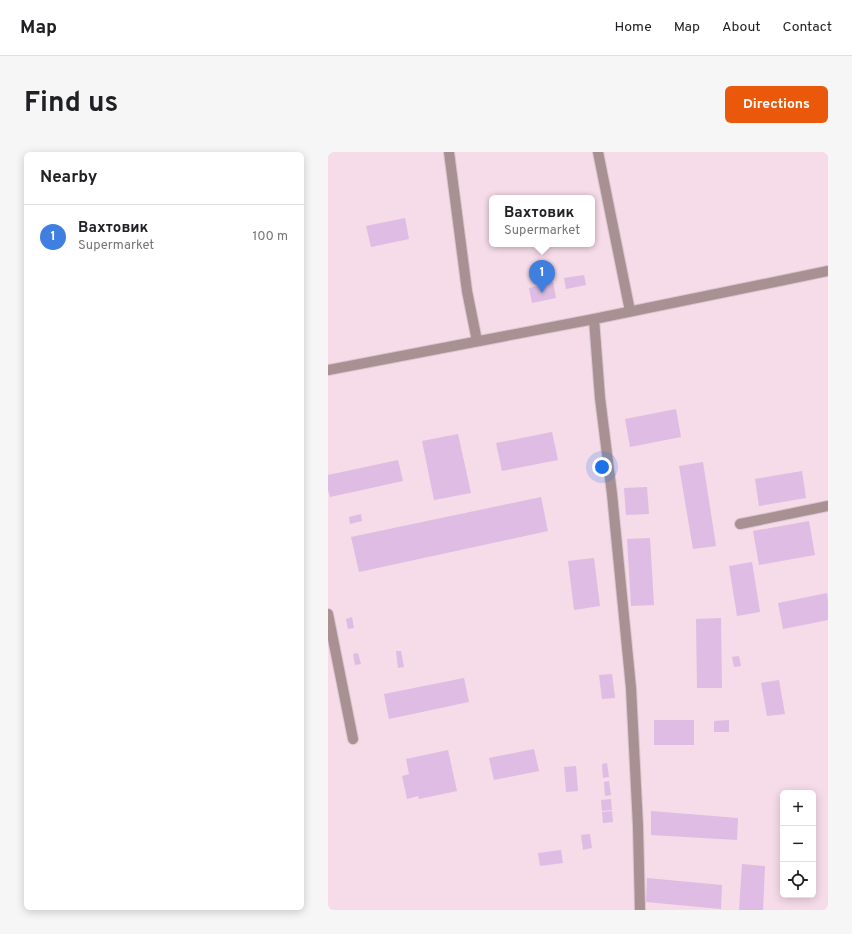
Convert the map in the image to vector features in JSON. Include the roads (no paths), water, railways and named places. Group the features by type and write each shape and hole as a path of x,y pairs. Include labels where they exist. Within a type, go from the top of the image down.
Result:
{"street":[{"path":"449,152 467,292 477,341"},
{"path":"598,152 630,312"},
{"path":"328,370 630,312 828,271"},
{"path":"594,319 600,398 612,494 631,688 638,826 640,910"},
{"path":"740,524 828,506"},
{"path":"328,614 353,739"}],"place":[{"name":"Вахтовик","path":"542,293"}]}
